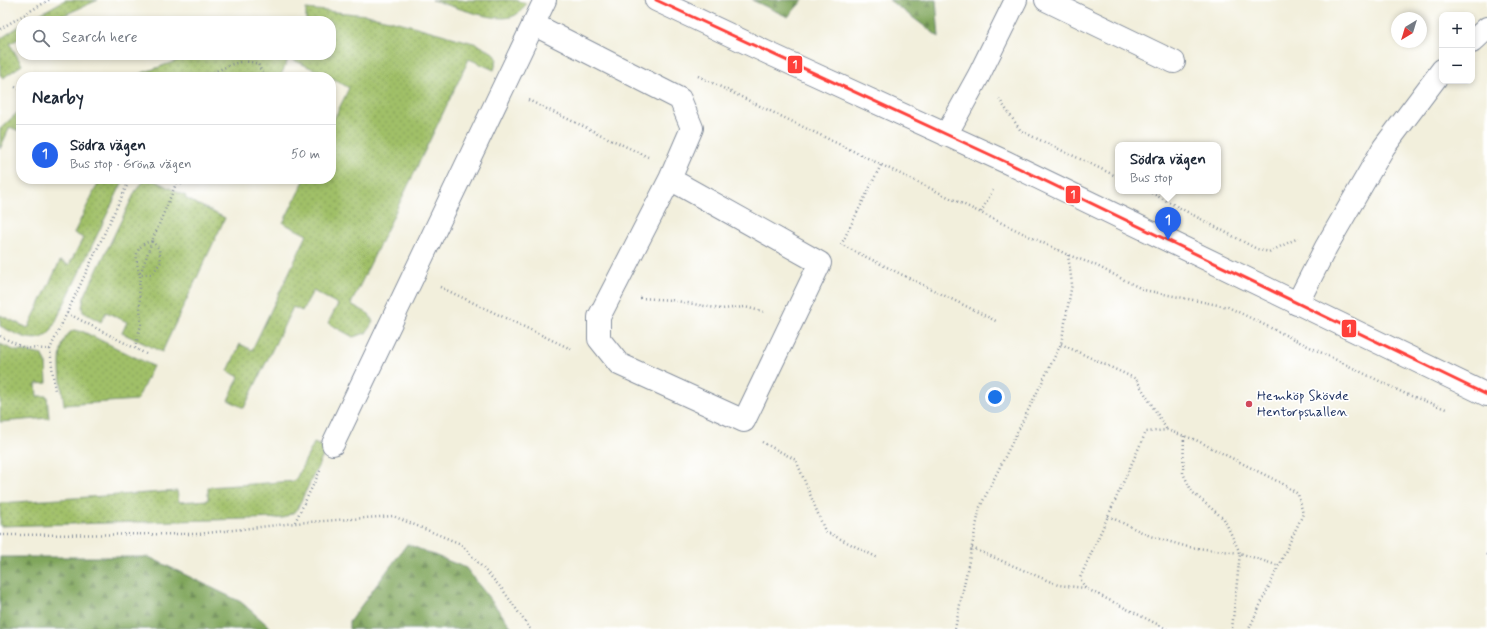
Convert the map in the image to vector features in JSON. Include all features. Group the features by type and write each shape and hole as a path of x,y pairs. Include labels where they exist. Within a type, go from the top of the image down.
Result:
{"street":[{"path":"333,444 545,0"},
{"path":"656,0 1006,162 1487,395"},
{"path":"946,135 979,75 1016,0"},
{"path":"1046,0 1174,62"},
{"path":"533,24 680,99 692,128 672,174 599,316 599,339 619,364 744,421 820,263 672,174"},
{"path":"1475,39 1487,28"},
{"path":"1297,304 1326,247 1384,147 1439,74"}],"path":[{"path":"22,16 48,0"},
{"path":"0,29 16,19"},
{"path":"212,72 232,64 249,60 258,64 262,72"},
{"path":"691,72 1068,255 1093,264 1144,290 1228,307 1406,394 1447,409"},
{"path":"503,87 672,174"},
{"path":"998,97 1022,131 1115,176"},
{"path":"820,263 841,245 881,165"},
{"path":"55,392 50,349 128,184"},
{"path":"135,348 142,324 139,288 140,275 175,184"},
{"path":"981,212 996,185"},
{"path":"1154,194 1257,249 1269,252 1305,235"},
{"path":"140,275 152,274 161,262 159,249 152,241"},
{"path":"140,275 136,256 139,248 144,242 152,241"},
{"path":"841,245 996,321"},
{"path":"955,629 980,507 1061,344 1072,284 1068,255"},
{"path":"414,275 573,350 599,339"},
{"path":"612,291 636,298 671,300 721,309 745,307 766,313 791,324"},
{"path":"67,313 146,354"},
{"path":"0,336 24,348 50,349"},
{"path":"1061,344 1136,379 1167,430"},
{"path":"744,421 756,439 796,460 825,531 878,558"},
{"path":"1085,588 1080,578 1146,432 1167,430 1184,436 1283,484 1298,494 1303,514 1249,629"},
{"path":"1184,436 1183,473 1192,492 1224,519 1240,552 1232,629"},
{"path":"295,523 333,444"},
{"path":"0,536 198,534 295,523 393,516 461,544 504,590 530,629"},
{"path":"1108,516 1150,536 1188,547 1240,552 1279,566"},
{"path":"972,548 1058,586 1085,588 1167,629"}],"green space":[{"path":"65,0 98,0 62,16 36,16"},
{"path":"432,0 516,0 526,4 517,14 503,18 483,15"},
{"path":"752,0 803,0 788,17"},
{"path":"889,0 936,0 939,37"},
{"path":"306,9 367,15 406,24 477,44 495,54 497,59 494,70 469,59 351,304 369,314 373,322 366,333 353,337 328,323 338,304 313,291 302,311 293,307 244,408 228,400 239,377 228,371 240,344 252,350 307,235 283,223 302,184 336,184 336,115 349,88 336,80 336,72 320,72 293,60 336,60 336,16 306,16"},
{"path":"16,28 16,40 10,44 16,54 16,60 19,60 22,65 3,78 0,75 0,39"},
{"path":"179,60 288,60 282,72 145,72"},
{"path":"16,114 16,130 10,127 0,149 0,129"},
{"path":"98,184 122,184 51,331 45,336 33,339 26,338 0,326 0,315 28,328 60,261 69,265 83,238 74,233"},
{"path":"141,184 161,184 225,218 162,352 122,333 127,322 106,312 101,322 83,312 82,307 84,297 136,190"},
{"path":"74,330 84,332 153,366 137,400 64,405 60,376 61,353 63,343 67,335"},
{"path":"0,344 16,351 25,351 42,355 46,362 47,383 36,384 37,396 47,396 49,418 0,422"},
{"path":"314,443 327,448 296,511 283,518 0,526 0,503 177,491 179,502 208,500 208,487 295,481"},
{"path":"407,544 466,568 513,629 349,629 349,622"},
{"path":"0,557 149,557 241,602 272,629 0,629"}],"transit line":[{"name":"1","path":"656,0 1006,162 1487,395"}],"place":[{"name":"Södra vägen","path":"1168,240"},
{"name":"Hemköp Skövde Hentorpshallen","path":"1249,404"}]}
